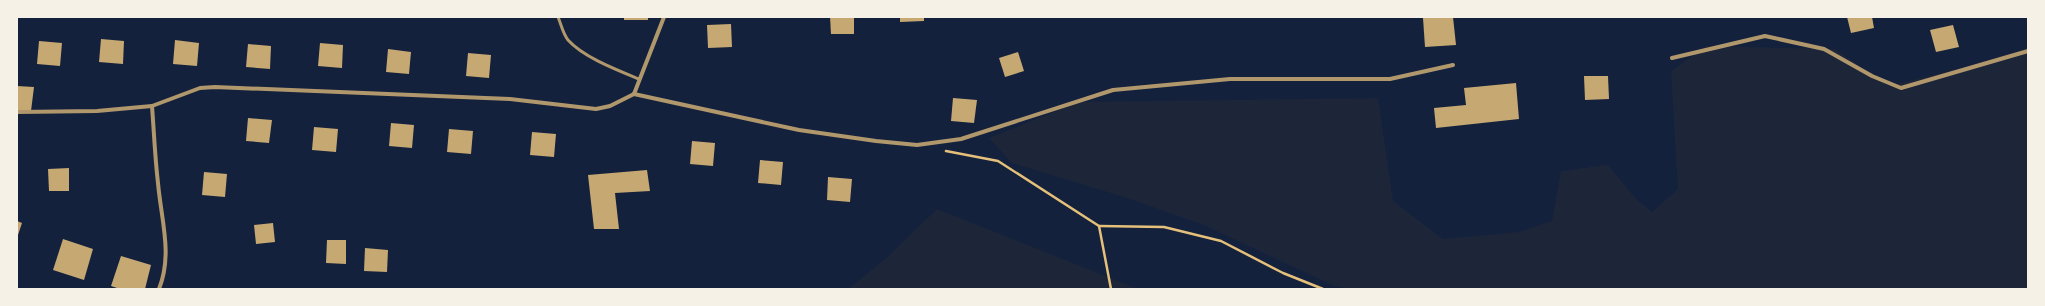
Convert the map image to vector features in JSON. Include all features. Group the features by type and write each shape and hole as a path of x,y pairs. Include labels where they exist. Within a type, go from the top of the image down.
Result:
{"street":[{"path":"634,94 664,17"},
{"path":"1672,58 1765,36 1824,49 1872,76 1901,88 2028,51"},
{"path":"17,112 97,111 152,106 200,88 221,87 510,99 596,109 610,106 634,94 799,130 876,141 917,145 961,139 1113,90 1230,79 1390,79 1453,65"},
{"path":"152,106 158,182 166,251 166,266 159,289"}],"lane":[{"path":"558,17 567,39 572,44 584,53 639,79"}],"path":[{"path":"939,149 998,161 1099,226 1164,227 1221,242 1283,273 1323,289"},
{"path":"1099,226 1111,289"}],"shaded area":[{"path":"1706,46 1835,49 1888,86 2028,52 2028,289 1356,289 1334,286 1204,225 1124,197 1012,163 989,138 1079,102 1378,98 1393,201 1443,239 1519,232 1552,221 1561,171 1608,165 1636,199 1652,212 1678,189 1671,71"},
{"path":"937,209 1138,289 848,289 884,260"}],"building":[{"path":"624,17 648,17 648,20 624,20"},
{"path":"830,17 854,17 854,34 831,34"},
{"path":"900,17 924,17 924,21 900,22"},
{"path":"1453,17 1456,45 1425,47 1423,18"},
{"path":"1847,17 1872,17 1874,28 1851,33"},
{"path":"731,24 732,47 708,48 707,25"},
{"path":"1953,25 1959,47 1936,52 1930,30"},
{"path":"101,39 124,41 123,64 99,62"},
{"path":"175,40 199,43 197,66 173,64"},
{"path":"39,41 62,43 60,66 37,64"},
{"path":"320,43 343,45 342,68 318,66"},
{"path":"248,44 271,46 270,69 246,67"},
{"path":"388,49 411,52 409,74 386,72"},
{"path":"1018,52 1024,71 1005,77 999,58"},
{"path":"468,53 491,55 489,78 466,76"},
{"path":"1584,76 1608,76 1609,99 1585,100"},
{"path":"1516,83 1519,119 1436,128 1434,108 1466,105 1464,88"},
{"path":"17,86 34,87 31,111 17,110"},
{"path":"953,98 977,100 974,123 951,121"},
{"path":"248,118 272,120 269,143 246,141"},
{"path":"391,123 414,125 412,148 389,146"},
{"path":"314,127 338,129 336,152 312,150"},
{"path":"449,129 473,131 471,154 447,152"},
{"path":"532,132 556,134 554,157 530,155"},
{"path":"692,141 715,143 713,166 690,164"},
{"path":"760,160 783,162 781,185 758,183"},
{"path":"69,168 69,191 49,191 48,169"},
{"path":"647,170 650,191 615,193 619,229 594,229 588,175"},
{"path":"204,172 227,174 225,197 202,195"},
{"path":"828,177 852,179 850,202 827,200"},
{"path":"17,221 22,223 17,238"},
{"path":"273,223 275,242 256,244 254,225"},
{"path":"63,239 93,249 84,280 53,270"},
{"path":"327,240 346,240 346,264 326,263"},
{"path":"365,248 388,250 387,272 364,271"},
{"path":"121,256 151,265 145,289 120,289 111,286"}]}
